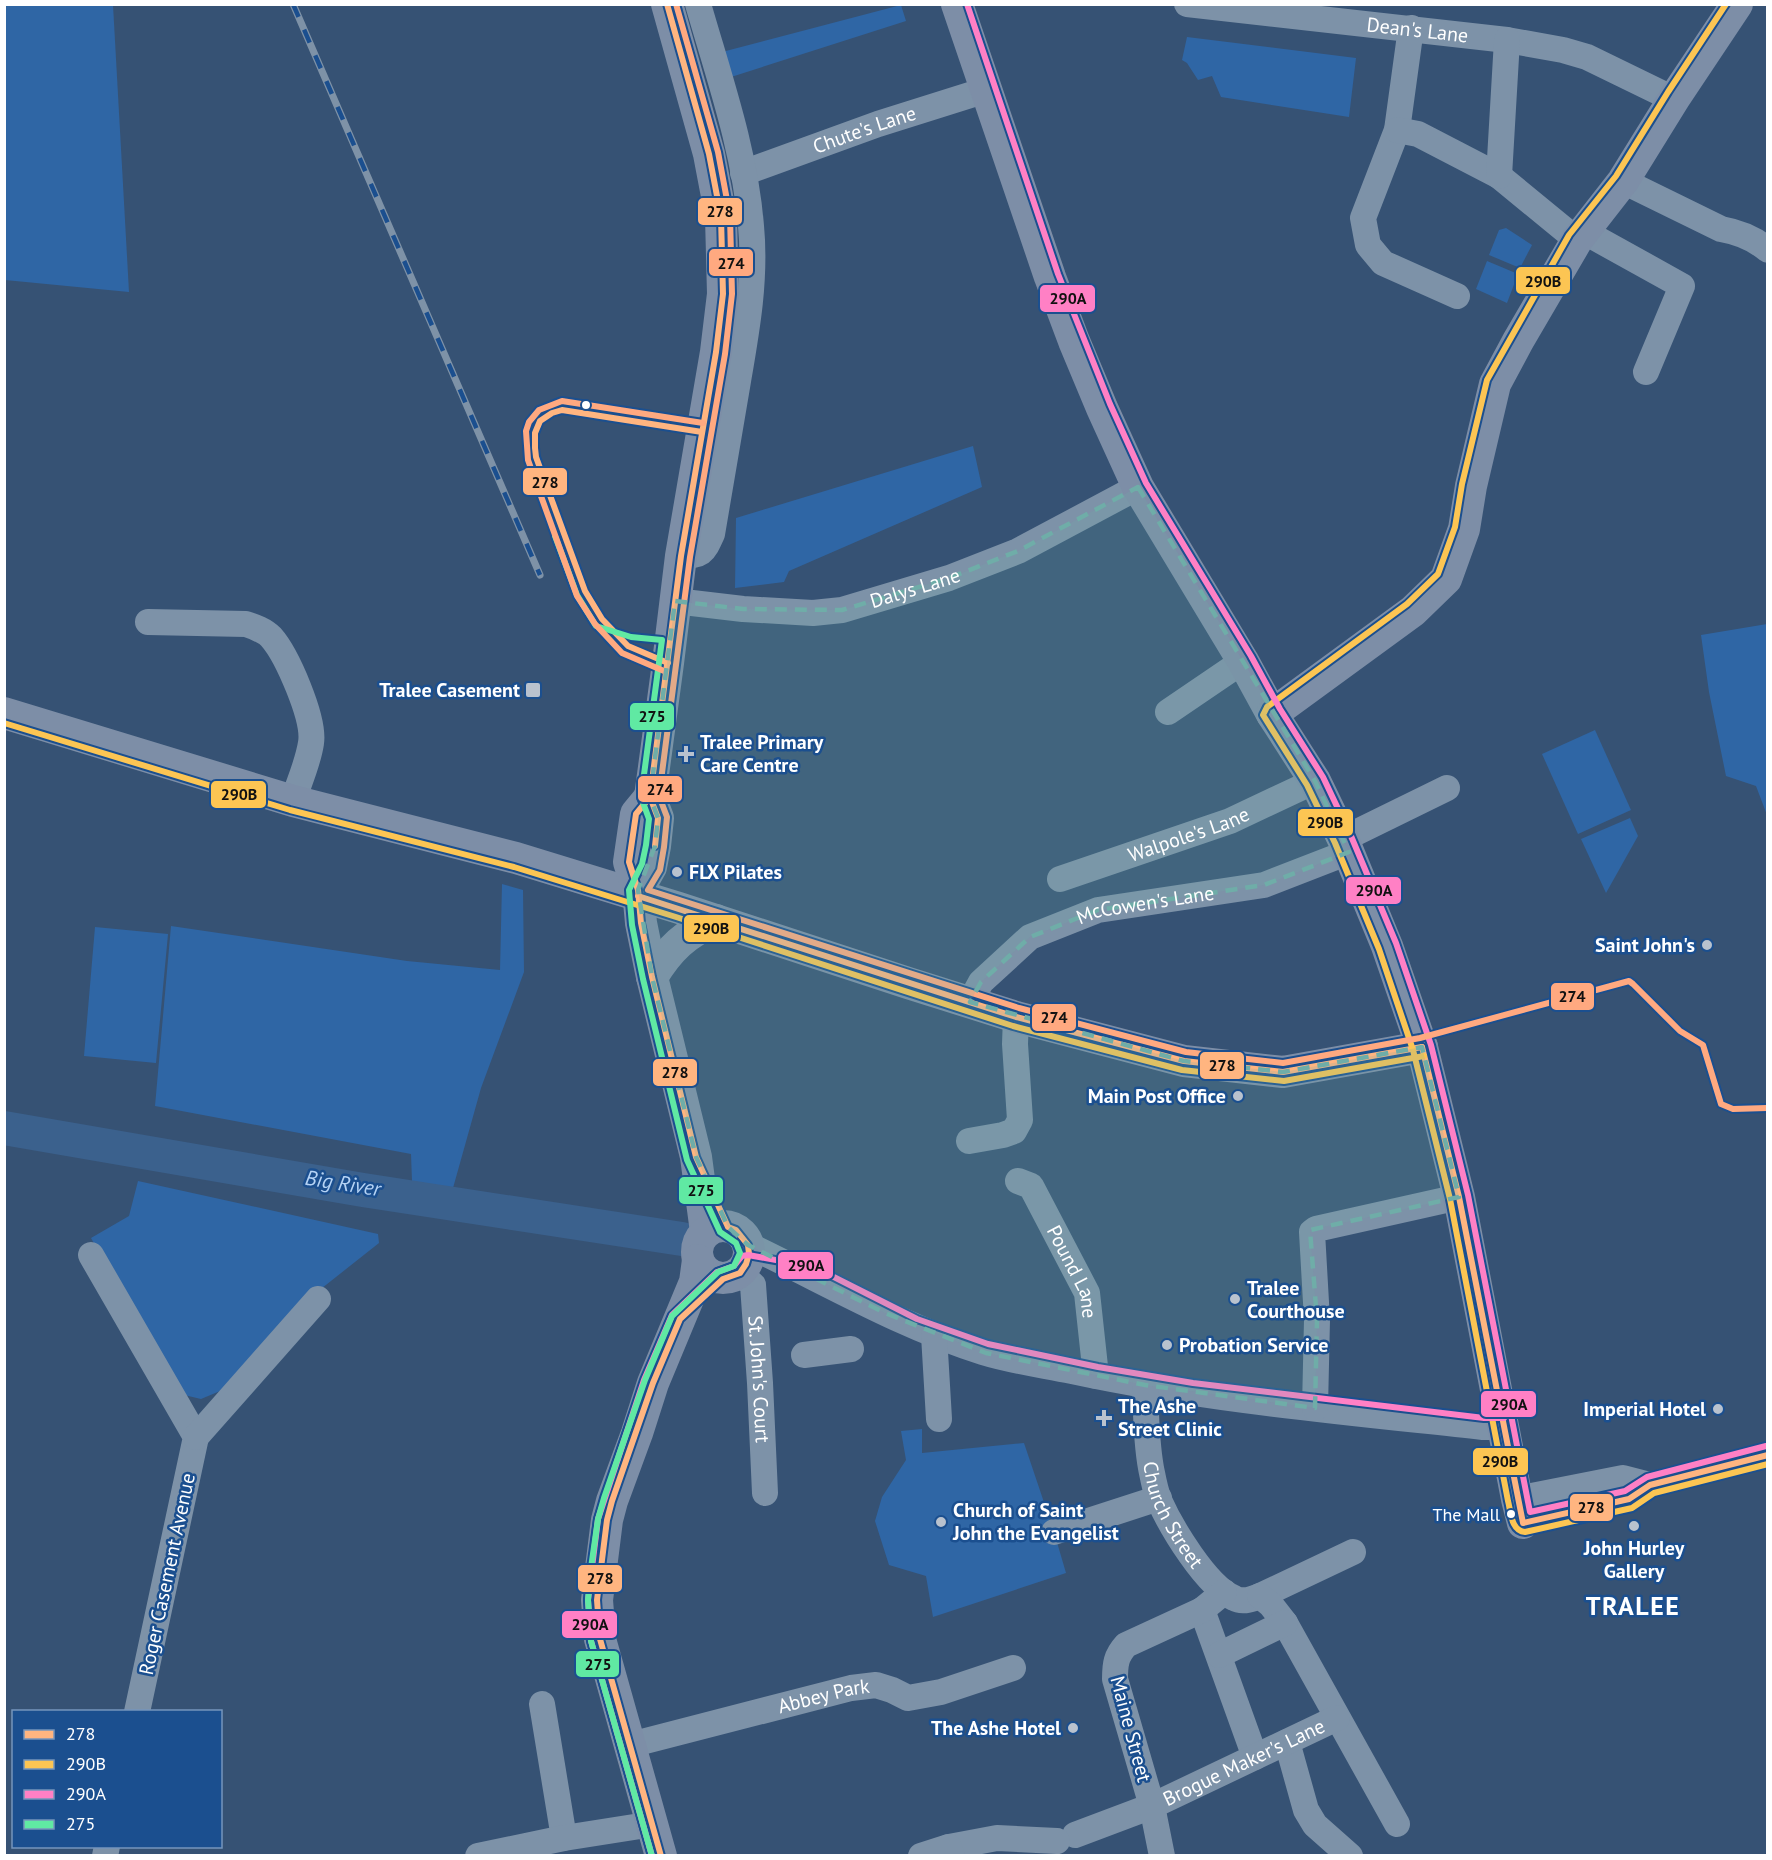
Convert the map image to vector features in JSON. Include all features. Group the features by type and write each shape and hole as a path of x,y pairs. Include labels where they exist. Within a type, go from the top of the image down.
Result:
{"main road":[{"path":"660,1856 600,1639 597,1600 600,1569 612,1501 653,1383 680,1319 727,1254 696,1157 652,977 641,923 638,893 651,867 656,846 658,818 650,797 681,556 716,352 723,294 721,217 709,154 667,4"},
{"path":"957,4 1050,277 1074,341 1138,487 1243,661 1272,714 1315,781 1346,845 1387,946 1422,1047 1459,1197 1520,1511"},
{"path":"1272,714 1413,611 1446,579 1464,529 1470,486 1495,384 1518,340 1580,235 1623,181 1674,97 1737,4"},
{"path":"4,713 293,801 516,858 638,893 1016,1017 1184,1061 1283,1072 1422,1047"},
{"path":"652,977 678,942 697,928 716,920"}],"street":[{"path":"681,556 699,555 705,550 712,534 746,331 753,267 751,225 734,129 698,4"},
{"name":"Dean's Lane","path":"1187,4 1327,12 1411,28 1507,40 1563,50 1587,57 1663,94 1674,97"},
{"path":"1411,28 1397,130 1363,218 1368,244 1383,262 1457,296"},
{"path":"1499,176 1507,40"},
{"name":"Chute's Lane","path":"743,173 878,124 986,90"},
{"path":"1397,130 1418,134 1499,176 1580,235 1682,286 1646,372"},
{"path":"1623,181 1721,229 1749,237 1767,250"},
{"name":"Dalys Lane","path":"675,601 743,609 813,613 842,610 949,578 1018,551 1138,487"},
{"path":"148,622 246,624 261,629 271,637 289,667 311,727 311,743 293,801"},
{"path":"1167,712 1243,661"},
{"name":"Walpole's Lane","path":"1060,879 1230,821 1315,781"},
{"name":"McCowen's Lane","path":"970,1002 981,982 1030,937 1098,910 1264,885 1346,845 1447,788"},
{"path":"969,1141 1014,1131 1020,1120 1015,1044 1016,1017"},
{"name":"Pound Lane","path":"1018,1182 1031,1186 1087,1293 1096,1376"},
{"path":"1316,1408 1317,1320 1311,1232 1459,1197"},
{"path":"727,1254 811,1275 934,1335 986,1353 1145,1385 1316,1408 1483,1427 1504,1427"},
{"name":"St. John's Court","path":"727,1254 753,1285 765,1493"},
{"path":"91,1255 196,1437"},
{"name":"Roger Casement Avenue","path":"137,1710 196,1437 318,1299"},
{"path":"934,1335 939,1419"},
{"path":"804,1355 851,1349"},
{"name":"Church Street","path":"1145,1385 1148,1449 1159,1498 1184,1545 1203,1571 1224,1592"},
{"path":"1520,1511 1623,1478 1650,1485 1767,1455"},
{"path":"1054,1532 1159,1498"},
{"path":"1224,1592 1235,1599 1244,1601 1260,1596 1353,1552"},
{"name":"Maine Street","path":"1162,1856 1152,1806 1115,1679 1114,1665 1118,1654 1126,1645 1202,1610 1224,1592"},
{"path":"1260,1596 1271,1605 1285,1623 1397,1824"},
{"path":"1202,1610 1255,1757"},
{"path":"1219,1655 1285,1623"},
{"name":"Abbey Park","path":"630,1745 851,1688 876,1685 908,1698 941,1692 1013,1668"},
{"path":"542,1704 564,1838"},
{"name":"Brogue Maker's Lane","path":"950,1851 997,1838 1066,1838 1152,1806 1337,1718"},
{"path":"1287,1742 1306,1810 1315,1825 1350,1856"},
{"path":"478,1856 564,1838 653,1824"},
{"path":"921,1856 950,1851"}],"highlighted area":[{"path":"1138,487 1315,781 1349,852 1264,885 1098,910 1030,937 981,982 970,1002 1184,1061 1283,1072 1422,1047 1459,1197 1310,1230 1317,1320 1315,1408 1145,1385 986,1353 885,1313 748,1245 728,1227 696,1157 652,977 638,890 655,846 658,818 650,797 675,601 743,609 842,610 949,578 1018,551"}],"shaded area":[{"path":"4,5 113,5 129,292 5,280"},
{"path":"901,5 906,21 728,78 722,52"},
{"path":"1187,37 1356,58 1349,117 1221,97 1212,76 1198,80 1187,63 1182,60"},
{"path":"1506,228 1532,245 1520,268 1489,255 1499,230"},
{"path":"1487,261 1518,274 1507,303 1476,289"},
{"path":"973,446 982,487 789,571 784,582 735,588 736,518"},
{"path":"1768,624 1767,815 1756,786 1726,776 1709,692 1701,635"},
{"path":"1595,730 1631,810 1578,834 1542,754"},
{"path":"1630,818 1638,836 1606,893 1581,839"},
{"path":"502,884 523,890 524,972 481,1088 453,1188 412,1181 411,1154 155,1106 171,926 407,961 500,970"},
{"path":"95,927 168,934 156,1063 84,1056"},
{"path":"138,1181 378,1234 379,1243 312,1296 232,1386 201,1399 180,1394 168,1378 91,1238 129,1216"},
{"path":"922,1429 922,1453 1024,1443 1066,1573 933,1617 926,1576 889,1565 875,1521 882,1497 906,1460 901,1431"}],"waterway":[{"name":"Big River","path":"4,1128 363,1190 682,1239"}],"railway":[{"path":"293,4 540,575"}],"transit line":[{"name":"278","path":"655,846 658,818 650,797 681,556 716,352 723,294 721,217 709,154 667,4"},
{"name":"274","path":"676,4 718,152 730,216 732,294 725,354 690,557 659,796 667,817 664,847 660,870 648,890 1019,1008 1186,1052 1283,1063 1420,1038 1629,981 1680,1031 1703,1045 1721,1104 1733,1109 1767,1108"},
{"name":"290A","path":"967,4 1058,274 1110,404 1146,483 1323,777 1351,836 1396,943 1431,1045 1468,1195 1530,1512 1625,1491 1647,1477 1766,1446"},
{"name":"290B","path":"1726,4 1616,176 1569,235 1487,380 1462,484 1455,527 1438,574 1407,604 1267,707 1263,715 1307,785 1335,843 1379,949 1413,1050 1450,1199 1514,1525 1520,1531 1525,1532 1632,1508 1654,1493 1768,1464"},
{"name":"274","path":"664,671 622,653 595,624 577,596 528,460 526,431 529,422 539,410 562,401 703,423"},
{"name":"278","path":"668,663 628,646 602,619 585,591 536,457 535,433 540,421 562,410 702,432"},
{"name":"275","path":"555,536 577,595 596,626 631,637 662,640 641,797 649,819 646,845 642,864 629,890 632,925 687,1160 720,1232 736,1243 740,1253 734,1266 718,1272 672,1316 645,1380 598,1519 588,1600 591,1641 652,1856"},
{"name":"290B","path":"4,723 290,810 514,867 1013,1026 1182,1070 1284,1081 1424,1056"},
{"name":"278","path":"650,797 636,814 629,862 638,890 641,923 652,977 696,1157 728,1227 736,1230 748,1245 749,1254 740,1273 723,1279 680,1319 653,1383 607,1520 597,1600 600,1639 661,1856"},
{"name":"278","path":"638,896 1016,1017 1184,1061 1283,1072 1422,1047"},
{"name":"278","path":"1422,1047 1459,1197 1523,1523 1629,1499 1650,1485 1768,1455"},
{"name":"290A","path":"652,1856 591,1641 588,1600 598,1519 644,1380 672,1315 717,1272 734,1266 742,1256 748,1255 814,1267 917,1319 988,1344 1098,1367 1193,1383 1484,1418 1504,1418"}],"place":[{"name":"Tralee Casement","path":"533,690"},
{"name":"Tralee Primary Care Centre","path":"686,754"},
{"name":"FLX Pilates","path":"677,872"},
{"name":"Saint John's","path":"1707,945"},
{"name":"Main Post Office","path":"1238,1096"},
{"name":"Tralee Courthouse","path":"1235,1299"},
{"name":"Probation Service","path":"1167,1345"},
{"name":"Imperial Hotel","path":"1718,1409"},
{"name":"The Ashe Street Clinic","path":"1104,1418"},
{"name":"The Mall","path":"1511,1514"},
{"name":"Church of Saint John the Evangelist","path":"941,1522"},
{"name":"John Hurley Gallery","path":"1634,1526"},
{"name":"The Ashe Hotel","path":"1073,1728"}],"district":[{"name":"TRALEE","path":"1633,1605"}]}
